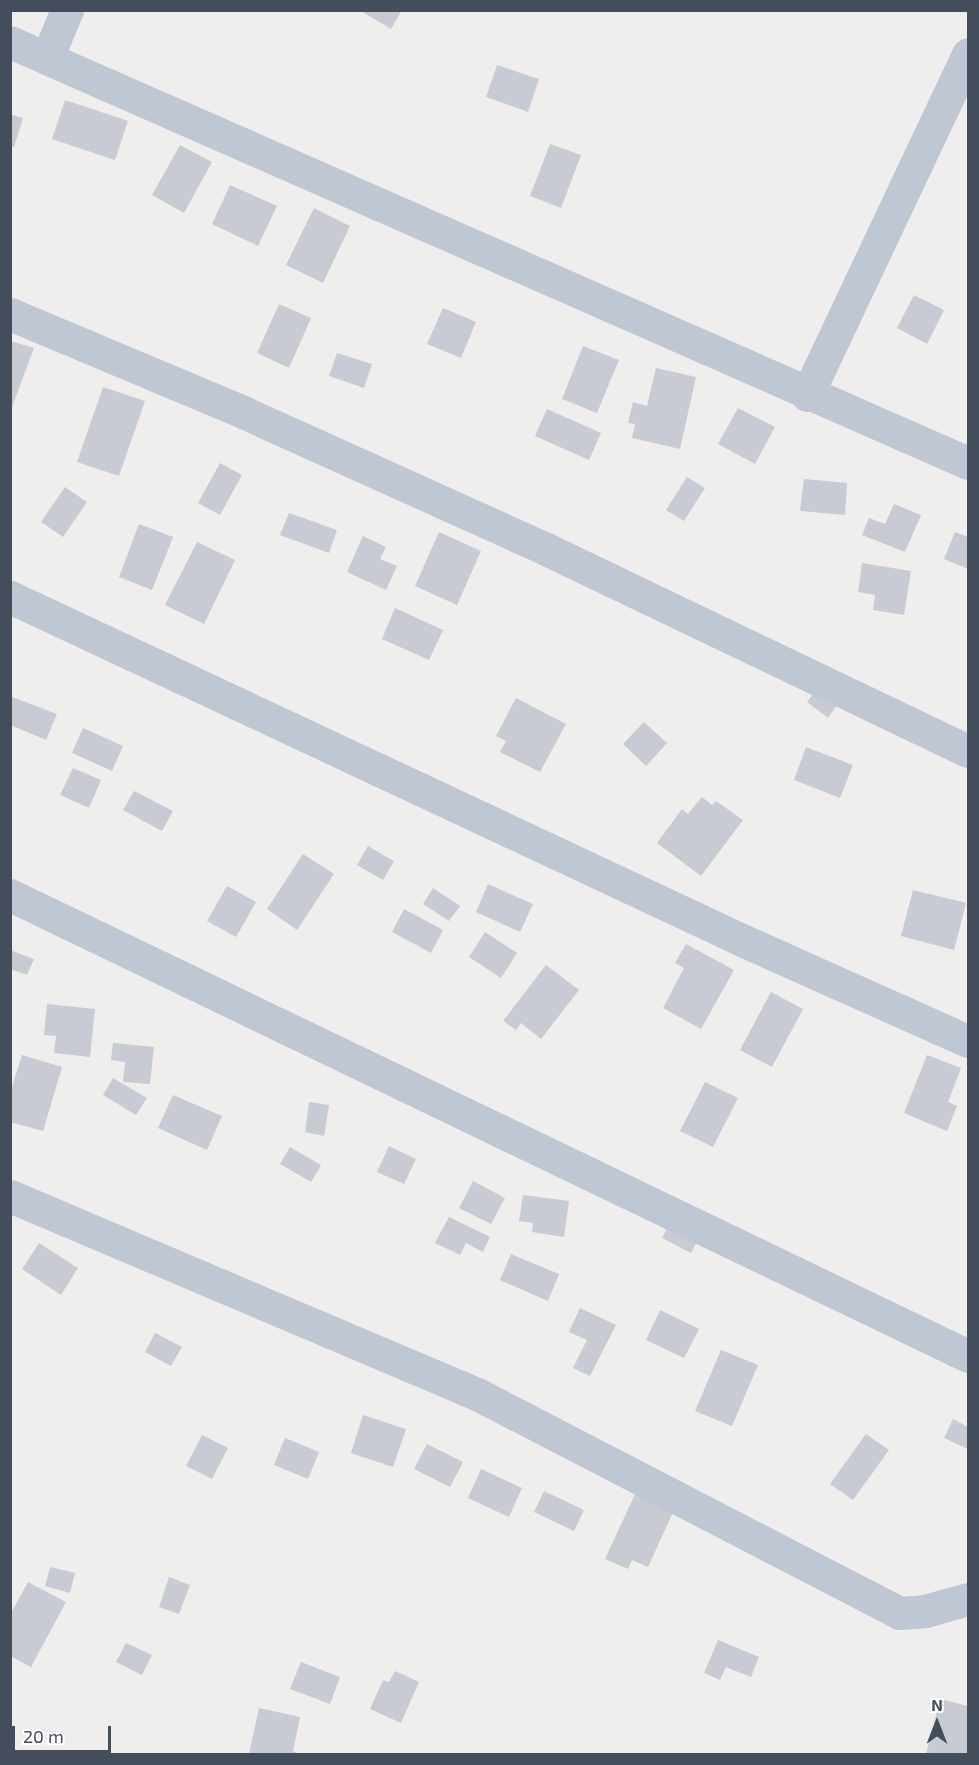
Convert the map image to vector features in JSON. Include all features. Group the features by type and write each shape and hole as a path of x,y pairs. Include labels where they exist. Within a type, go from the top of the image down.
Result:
{"street":[{"path":"47,58 67,10"},
{"path":"10,42 807,395 969,463"},
{"path":"807,395 969,54"},
{"path":"10,314 245,413 546,549 969,751"},
{"path":"10,597 744,941 969,1041"},
{"path":"10,895 969,1356"},
{"path":"10,1196 479,1395 899,1613 926,1611 969,1599"}],"building":[{"path":"359,10 402,10 391,29"},
{"path":"497,65 539,79 528,112 486,97"},
{"path":"65,100 128,121 115,160 52,139"},
{"path":"10,114 23,118 14,147 10,146"},
{"path":"550,144 581,155 561,208 530,196"},
{"path":"180,145 212,162 184,213 152,195"},
{"path":"230,185 277,206 258,246 212,224"},
{"path":"314,208 350,226 323,283 286,265"},
{"path":"914,295 944,310 927,344 897,328"},
{"path":"279,304 311,318 289,368 257,353"},
{"path":"443,308 476,322 461,358 427,344"},
{"path":"10,341 34,348 12,407 10,407"},
{"path":"583,346 619,360 597,413 562,399"},
{"path":"337,353 372,364 364,388 329,376"},
{"path":"656,368 696,377 680,449 632,438 635,424 628,423 633,402 647,406"},
{"path":"103,387 145,401 119,476 77,462"},
{"path":"738,408 775,427 755,464 718,444"},
{"path":"547,409 601,433 589,460 535,436"},
{"path":"220,463 242,475 220,515 198,503"},
{"path":"687,477 705,488 684,521 666,510"},
{"path":"804,479 847,483 845,515 800,511"},
{"path":"65,487 87,502 63,537 41,522"},
{"path":"894,504 921,515 905,552 862,535 869,518 885,524"},
{"path":"289,513 337,530 329,553 280,535"},
{"path":"139,524 173,537 152,590 119,577"},
{"path":"439,532 481,551 457,605 415,586"},
{"path":"955,532 968,537 968,569 944,559"},
{"path":"363,536 386,547 380,559 397,566 386,590 347,572"},
{"path":"197,542 235,560 204,624 165,605"},
{"path":"862,563 911,571 904,615 873,610 875,595 858,592"},
{"path":"395,608 443,630 429,660 382,639"},
{"path":"818,687 839,702 828,718 807,702"},
{"path":"10,696 57,714 46,740 10,725"},
{"path":"516,698 566,724 540,772 500,752 506,741 496,736"},
{"path":"644,722 667,743 646,766 623,744"},
{"path":"83,728 123,746 112,771 72,753"},
{"path":"806,747 853,765 840,798 794,780"},
{"path":"73,768 101,780 89,808 60,795"},
{"path":"134,791 173,811 162,831 123,810"},
{"path":"702,797 712,805 716,801 743,820 701,876 657,843 682,809 688,814"},
{"path":"368,846 394,861 383,880 357,865"},
{"path":"303,854 334,874 297,930 267,909"},
{"path":"488,884 533,904 520,932 476,912"},
{"path":"227,886 256,902 236,937 207,921"},
{"path":"433,888 460,906 449,921 423,904"},
{"path":"913,890 966,903 954,950 901,936"},
{"path":"404,909 443,930 431,953 392,932"},
{"path":"485,932 517,953 501,978 469,957"},
{"path":"686,944 734,970 701,1029 663,1008 684,968 675,963"},
{"path":"10,950 34,959 27,975 10,969"},
{"path":"546,965 579,990 541,1039 521,1023 516,1030 503,1021"},
{"path":"771,992 803,1009 772,1067 740,1050"},
{"path":"47,1004 95,1009 90,1057 54,1053 56,1036 44,1035"},
{"path":"113,1043 154,1047 150,1084 123,1082 125,1062 111,1060"},
{"path":"22,1055 62,1067 43,1131 10,1122 10,1093"},
{"path":"927,1055 961,1068 948,1102 957,1106 947,1131 904,1113"},
{"path":"113,1078 147,1098 136,1115 103,1095"},
{"path":"705,1082 738,1098 713,1147 680,1131"},
{"path":"173,1095 222,1116 207,1150 158,1128"},
{"path":"309,1102 329,1105 324,1136 305,1132"},
{"path":"389,1146 416,1159 404,1184 377,1172"},
{"path":"290,1147 321,1165 311,1182 280,1164"},
{"path":"473,1181 505,1198 491,1224 459,1208"},
{"path":"523,1195 569,1201 564,1237 532,1232 533,1223 519,1221"},
{"path":"680,1203 709,1218 691,1253 662,1238"},
{"path":"449,1217 490,1237 483,1252 466,1243 460,1255 435,1243"},
{"path":"39,1243 78,1268 61,1295 22,1269"},
{"path":"511,1254 559,1274 548,1301 500,1280"},
{"path":"580,1308 616,1325 590,1376 573,1368 587,1340 569,1332"},
{"path":"660,1310 699,1329 684,1358 646,1340"},
{"path":"155,1333 182,1347 171,1366 145,1352"},
{"path":"721,1350 758,1365 732,1426 695,1411"},
{"path":"363,1415 406,1429 393,1467 351,1453"},
{"path":"953,1419 968,1427 968,1449 944,1438"},
{"path":"866,1434 889,1450 853,1500 830,1484"},
{"path":"202,1435 228,1448 212,1479 186,1466"},
{"path":"285,1438 319,1452 308,1479 274,1465"},
{"path":"427,1444 463,1462 450,1487 414,1469"},
{"path":"481,1469 522,1488 509,1517 468,1498"},
{"path":"544,1491 584,1510 574,1531 534,1512"},
{"path":"636,1492 674,1510 648,1567 632,1560 628,1569 605,1559"},
{"path":"50,1567 75,1573 70,1593 45,1586"},
{"path":"169,1577 190,1585 179,1614 159,1607"},
{"path":"28,1582 66,1602 31,1667 10,1656 10,1615"},
{"path":"718,1640 759,1657 751,1677 726,1667 720,1680 704,1673"},
{"path":"126,1643 152,1655 142,1675 116,1662"},
{"path":"301,1662 340,1677 330,1704 290,1689"},
{"path":"395,1671 419,1682 401,1723 370,1709 383,1680 389,1682"},
{"path":"940,1699 968,1706 968,1754 926,1754"},
{"path":"259,1708 300,1717 293,1751 300,1754 249,1754"}]}
